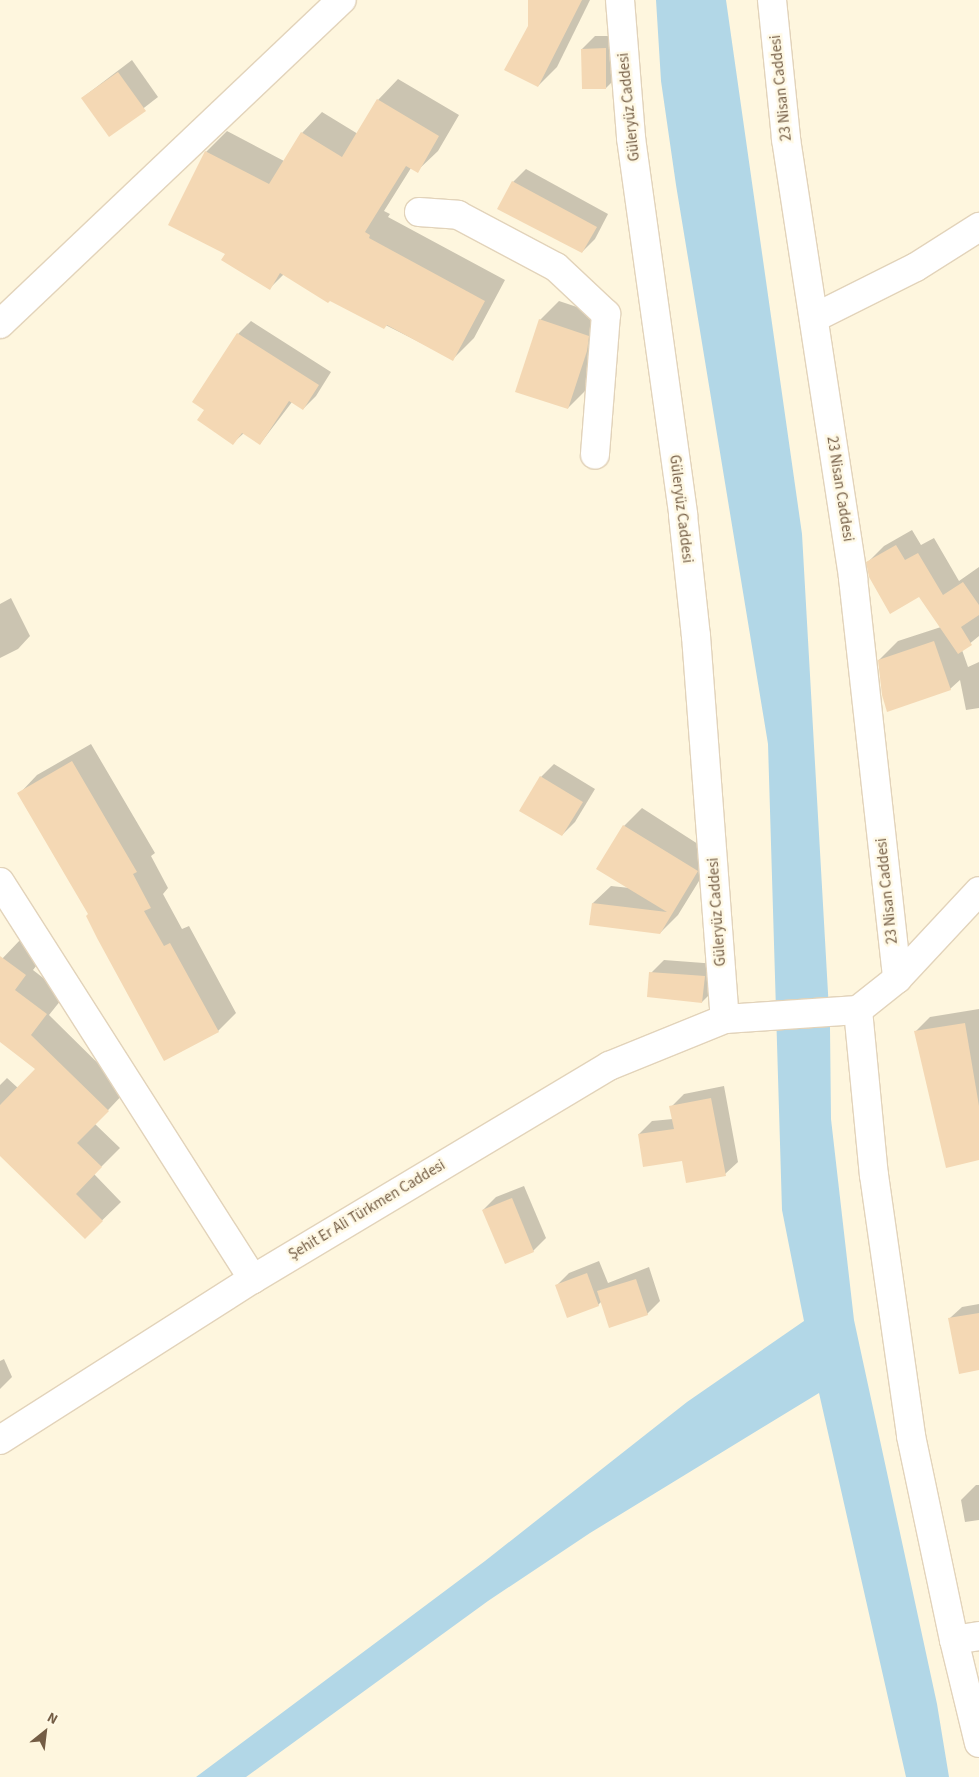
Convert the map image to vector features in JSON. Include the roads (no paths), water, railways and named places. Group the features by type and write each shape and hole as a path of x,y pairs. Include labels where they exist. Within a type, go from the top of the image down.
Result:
{"street":[{"path":"0,324 342,0"},
{"name":"Güleryüz Caddesi","path":"620,0 631,138 691,589 738,1017"},
{"name":"23 Nisan Caddesi","path":"772,0 786,139 853,578 897,979"},
{"path":"419,212 458,215 556,267 606,314 595,455"},
{"path":"814,318 916,267 979,227"},
{"path":"0,882 7,914 253,1279"},
{"path":"979,891 897,979 858,1010 874,1175 912,1436 966,1638 979,1742"},
{"name":"Şehit Er Ali Türkmen Caddesi","path":"0,1440 253,1279 608,1066 738,1017 858,1010"}],"water":[{"path":"656,0 726,0 802,534 830,1028 831,1119 854,1320 937,1704 949,1777 906,1777 819,1393 590,1533 488,1601 246,1777 196,1777 485,1561 687,1402 804,1321 782,1210 768,744 676,185 661,81"}]}
